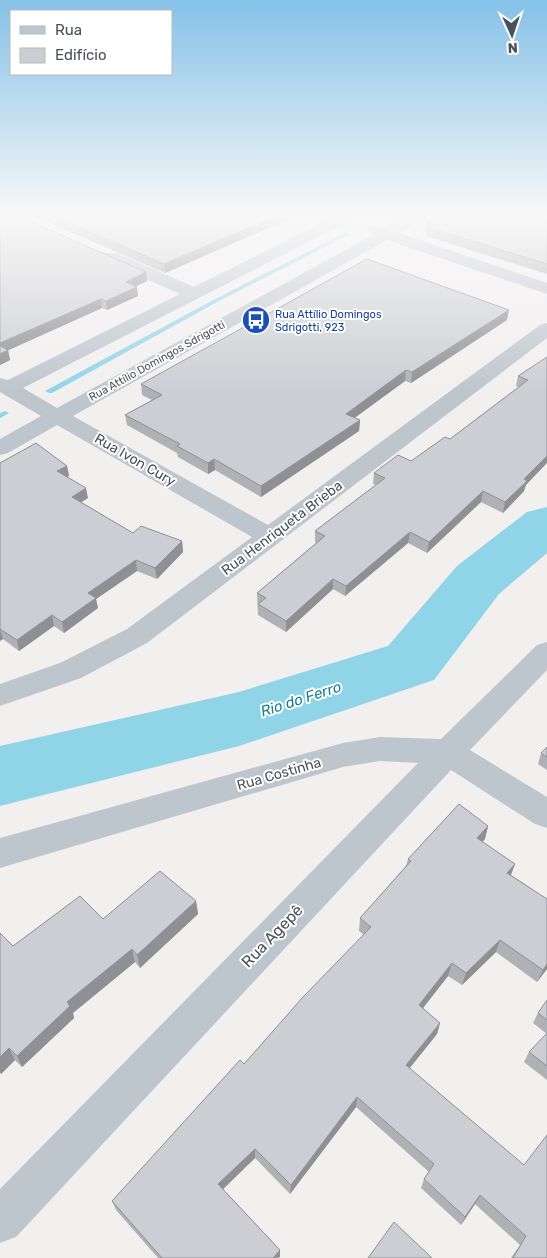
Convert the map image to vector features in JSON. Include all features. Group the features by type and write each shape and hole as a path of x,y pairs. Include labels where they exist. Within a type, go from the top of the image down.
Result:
{"street":[{"path":"148,274 194,294"},
{"path":"4,386 232,274"},
{"name":"Rua Attílio Domingos Sdrigotti","path":"0,448 314,274"},
{"path":"502,274 547,289"},
{"name":"Rua Henriqueta Brieba","path":"0,695 40,684 91,662 137,636 547,329"},
{"name":"Rua Ivon Cury","path":"4,386 270,537"},
{"name":"Rua Agepê","path":"0,1221 448,752 547,652"},
{"name":"Rua Costinha","path":"0,853 343,755 380,749 448,752 547,814"}],"building":[{"path":"0,274 143,274 126,282 137,287 106,301 101,299 0,343"},
{"path":"340,274 408,274 509,310 412,372 406,370 346,414 360,420 261,486 214,459 208,463 177,446 180,444 125,415 162,395 141,384"},
{"path":"0,346 8,350 0,354"},
{"path":"547,357 547,456 524,479 527,481 505,502 483,491 429,542 410,532 346,586 333,579 286,621 258,604 266,598 257,593 325,536 315,531 385,478 374,473 398,455 411,461 445,437 450,439 528,380 518,376"},
{"path":"36,443 67,466 57,471 86,488 72,497 133,533 141,526 182,541 155,568 136,560 88,593 96,598 62,622 52,615 17,640 0,629 0,463"},
{"path":"547,747 547,757 541,753"},
{"path":"459,804 488,826 477,838 515,864 507,873 547,899 547,964 543,970 500,940 466,973 452,963 419,1005 440,1023 406,1065 524,1165 547,1135 547,1258 513,1258 526,1236 480,1195 465,1217 424,1179 434,1164 357,1097 291,1185 255,1149 218,1184 280,1250 273,1258 162,1258 112,1201 240,1060 244,1064 303,997 371,927 360,918 411,861 408,859"},
{"path":"160,871 196,901 137,955 132,949 67,1002 70,1006 17,1056 9,1048 0,1057 0,933 13,946 80,896 103,919"},
{"path":"547,1000 547,1020 538,1013"},
{"path":"547,1033 547,1066 529,1052"},
{"path":"394,1222 432,1258 368,1258"}],"waterway":[{"path":"49,391 269,274"},
{"path":"0,416 5,413"},
{"name":"Rio do Ferro","path":"0,776 239,719 411,663 478,580 547,524"}],"place":[{"name":"Rua Attílio Domingos Sdrigotti, 923","path":"256,320"}]}
